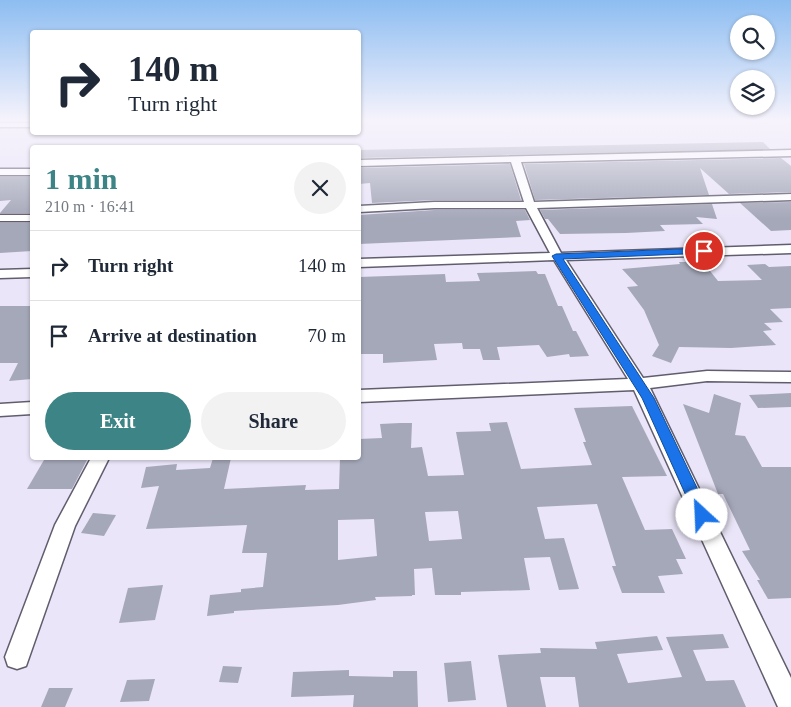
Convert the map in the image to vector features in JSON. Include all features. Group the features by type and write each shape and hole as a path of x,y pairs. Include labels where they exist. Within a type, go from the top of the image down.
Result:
{"street":[{"path":"361,163 791,153"},
{"path":"515,159 530,205 556,256 648,398 791,706"},
{"path":"0,172 30,172"},
{"path":"361,209 434,205 530,205 791,197"},
{"path":"0,218 30,218"},
{"path":"361,263 791,248"},
{"path":"0,274 30,273"},
{"path":"361,396 639,384 707,376 791,377"},
{"path":"0,410 30,408"},
{"path":"17,657 65,525 99,460"}],"building":[{"path":"361,153 588,153 361,158"},
{"path":"781,158 791,166 791,192 729,194 700,168 709,195 535,200 524,164"},
{"path":"510,164 521,200 434,200 372,203 370,183 361,184 361,168"},
{"path":"0,177 30,177 30,213 0,213 11,200 0,201"},
{"path":"791,202 791,230 771,231 740,203"},
{"path":"712,204 717,219 696,217 703,224 660,225 665,231 626,233 560,234 548,219 545,219 540,210"},
{"path":"434,210 525,210 530,220 516,221 521,237 361,244 361,215"},
{"path":"0,223 30,223 30,251 0,253"},
{"path":"679,262 703,262 718,281 762,280 747,265 791,266 791,308 770,309 783,322 764,323 772,330 763,331 776,345 731,348 679,347 671,363 652,356 659,345 644,310 627,287 638,286 622,269 680,264"},
{"path":"536,271 538,274 545,274 558,306 562,306 573,331 576,331 589,356 570,357 569,354 547,357 539,345 497,347 500,360 483,360 480,349 463,349 462,343 434,344 437,360 383,363 383,354 361,354 361,277 445,274 446,282 480,281 477,273"},
{"path":"0,306 30,306 30,379 9,381 18,363 0,363"},
{"path":"791,393 791,407 758,408 749,395"},
{"path":"714,394 741,403 735,435 745,436 762,467 791,467 791,598 768,599 757,580 760,580 742,551 750,550 723,494 718,494 683,404 709,413"},
{"path":"632,406 667,476 622,477 645,530 672,529 686,559 676,559 683,574 658,576 665,593 622,593 612,566 616,566 597,504 537,507 545,539 564,538 579,589 559,590 550,557 524,558 530,590 461,592 461,595 435,595 432,568 414,569 415,595 412,596 375,597 376,600 338,605 234,611 234,613 207,616 210,595 241,592 241,589 263,587 267,553 242,553 247,525 146,529 159,486 141,488 146,467 177,464 176,470 210,468 212,460 231,460 224,489 306,485 305,490 339,489 340,460 361,460 361,439 382,438 380,424 412,423 411,448 422,447 428,476 464,475 456,432 491,431 489,423 507,422 521,469 592,465 583,442 586,442 574,408","holes":["458,511 462,539 429,541 425,512","374,519 377,556 338,560 338,520"]},
{"path":"44,460 87,460 72,489 27,489"},
{"path":"93,513 116,515 104,536 81,533"},
{"path":"163,585 155,620 119,623 128,588"},
{"path":"723,634 729,648 693,650 706,681 734,680 746,707 579,707 575,677 540,677 546,707 507,707 498,655 541,653 540,648 597,649 595,642 657,636 663,650 617,654 628,683 682,677 666,637"},
{"path":"471,661 476,700 448,702 444,663"},
{"path":"223,666 242,667 238,683 219,682"},
{"path":"349,670 349,676 393,677 393,671 417,671 418,707 353,707 354,695 291,697 293,672"},
{"path":"155,679 149,701 120,702 127,680"},
{"path":"49,688 73,688 65,707 41,707"}],"route":[{"path":"702,515 648,398 556,256 704,251"}]}
